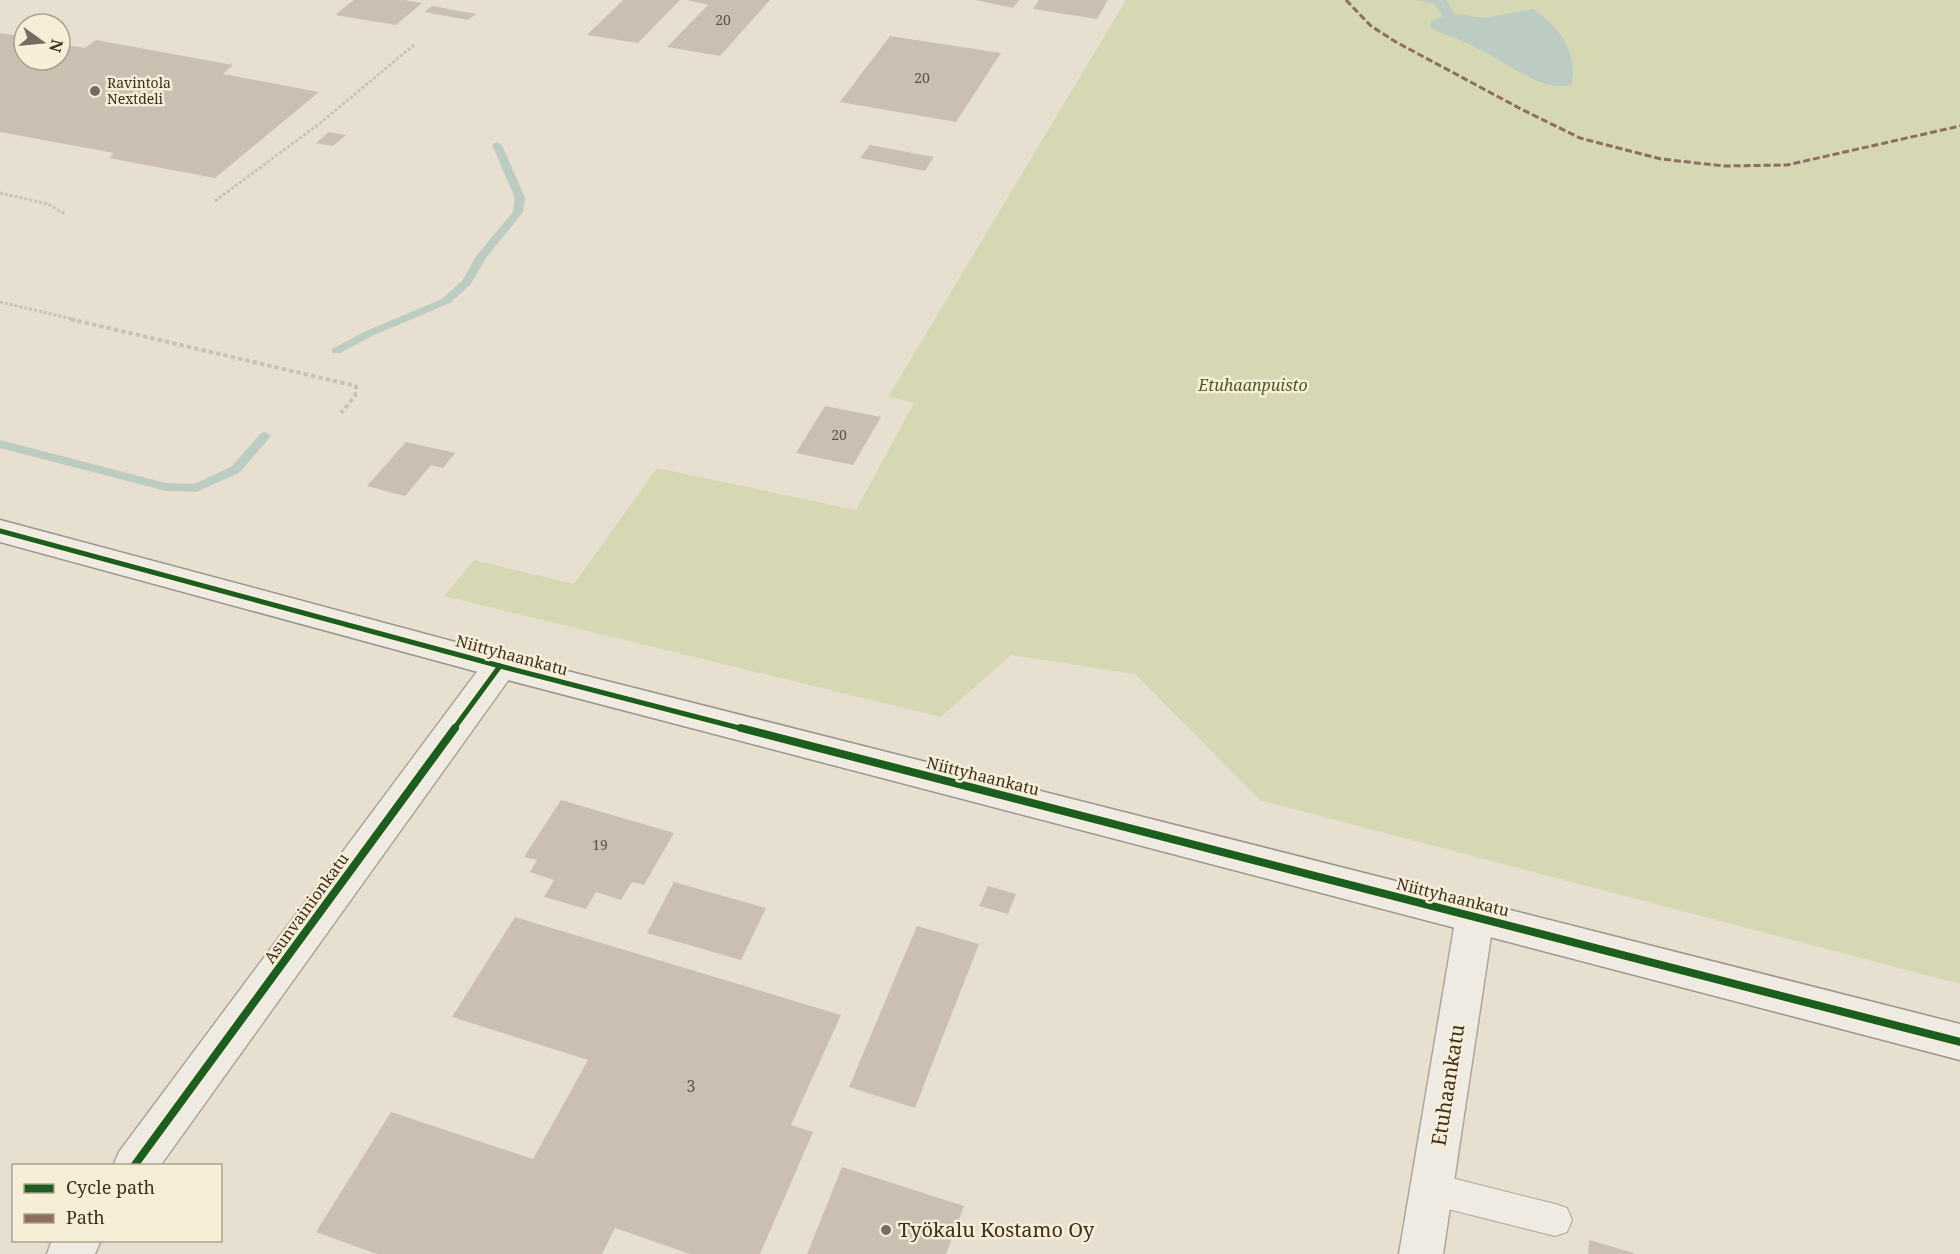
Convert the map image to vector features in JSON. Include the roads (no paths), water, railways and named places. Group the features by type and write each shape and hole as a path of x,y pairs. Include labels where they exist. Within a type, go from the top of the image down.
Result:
{"street":[{"name":"Niittyhaankatu","path":"0,531 500,666 1960,1042"},
{"name":"Asunvainionkatu","path":"135,1164 500,666"},
{"name":"Etuhaankatu","path":"1421,1254 1475,916"}],"lane":[{"path":"1432,1189 1555,1220"}],"waterway":[{"path":"336,351 370,333 446,301 466,283 481,257 518,212 520,198 497,145"},
{"path":"0,444 166,487 196,488 235,470 265,436"}],"place":[{"name":"Ravintola Nextdeli","path":"95,91"},
{"name":"Työkalu Kostamo Oy","path":"886,1230"}],"park label":[{"name":"Etuhaanpuisto","path":"1253,385"}]}
